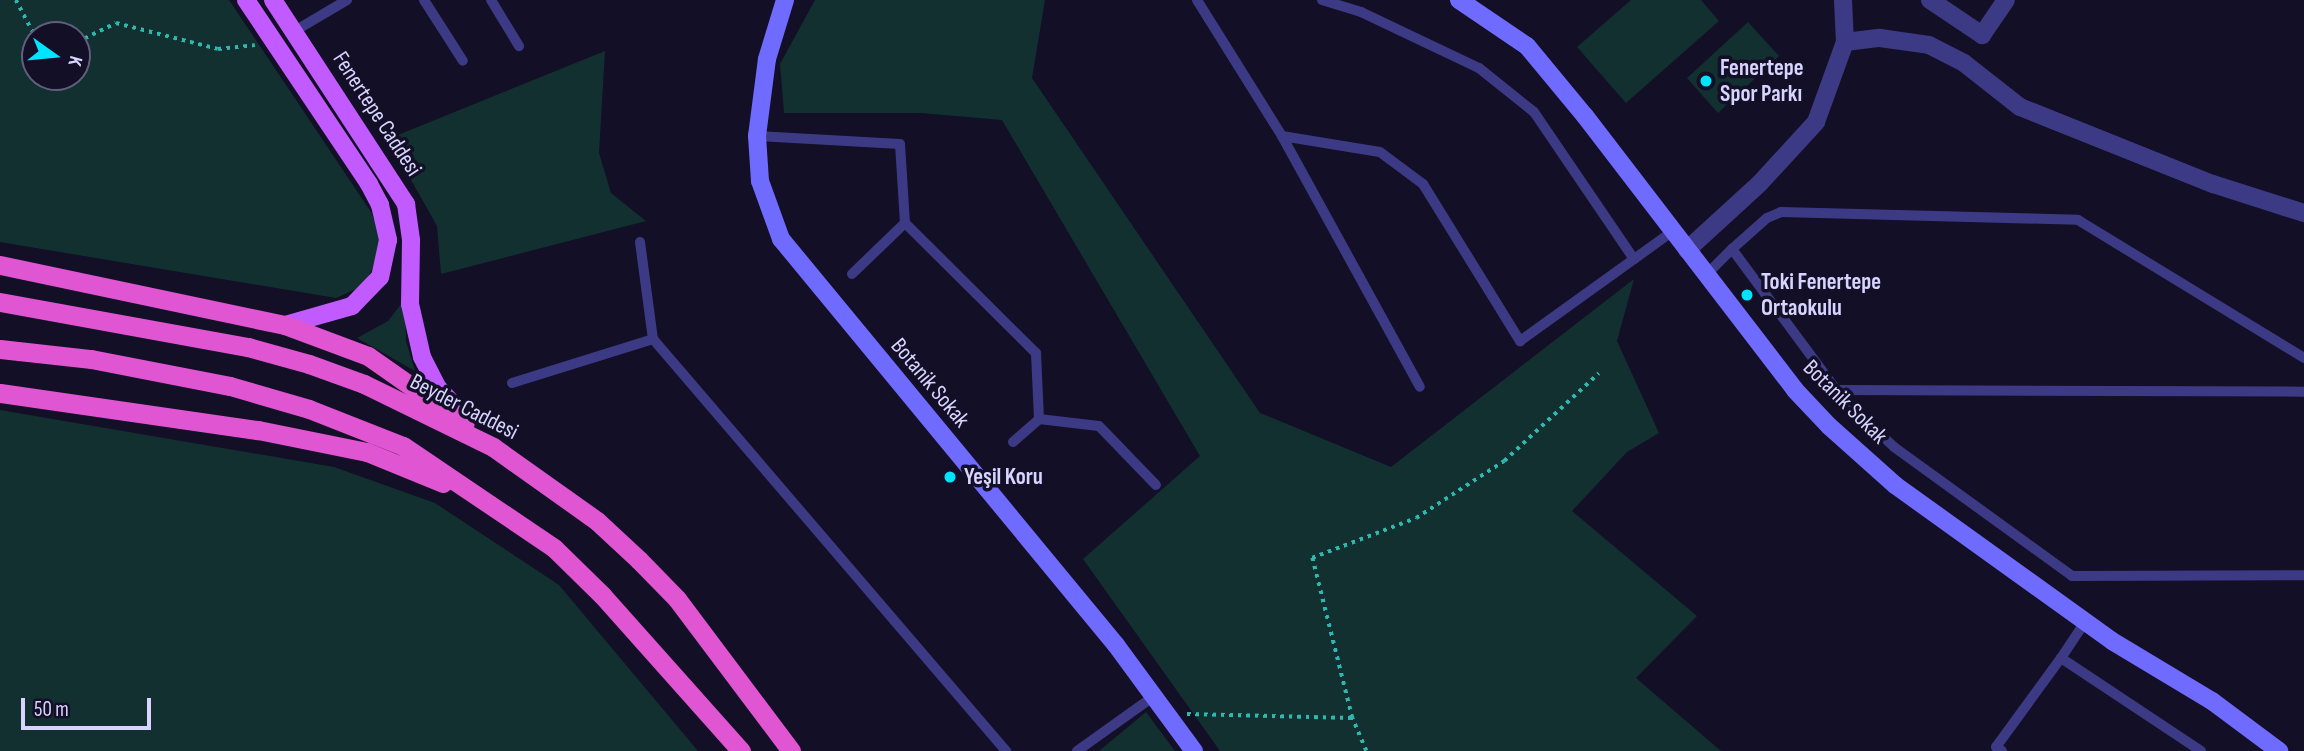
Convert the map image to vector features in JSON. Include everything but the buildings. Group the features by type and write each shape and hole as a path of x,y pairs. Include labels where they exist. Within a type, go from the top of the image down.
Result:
{"highway":[{"path":"0,265 285,325 368,356 423,391 493,447"},
{"name":"Beyder Caddesi","path":"0,302 248,347 309,364 364,384 493,447 597,521 658,579 791,751"},
{"path":"0,349 91,359 230,386 309,409 403,446 554,548 602,595 741,751"},
{"path":"0,393 258,430 367,452 469,492"}],"main road":[{"name":"Fenertepe Caddesi","path":"246,0 369,184 380,205 388,240 380,277 358,301 337,312 285,325"},
{"name":"Fenertepe Caddesi","path":"273,0 388,171 406,204 411,241 410,304 422,357 438,388 493,447"},
{"name":"Botanik Sokak","path":"785,0 767,59 757,136 760,181 781,239 1154,696 1194,751"},
{"name":"Botanik Sokak","path":"1459,0 1527,46 1706,275 1829,426 1895,485 2085,622 2212,701 2279,751"},
{"path":"274,43 293,32"}],"street":[{"path":"1687,250 1760,183 1816,122 1845,42 1843,0"},
{"path":"1930,0 1983,35 2006,0"},
{"path":"1845,42 1880,38 1929,45 1964,63 2020,107 2213,184 2304,213"}],"lane":[{"path":"293,32 347,0"},
{"path":"424,0 463,61"},
{"path":"491,0 519,46"},
{"path":"1197,0 1282,136 1420,387"},
{"path":"1322,0 1361,12 1479,68 1534,112 1634,259"},
{"path":"757,136 900,144 905,223 1036,353 1039,419"},
{"path":"1282,136 1380,152 1423,184 1520,341 1673,231"},
{"path":"1706,275 1767,218 1781,212 2078,220 2304,358"},
{"path":"852,274 905,223"},
{"path":"640,242 653,339 1006,751"},
{"path":"1731,249 1837,390 1905,455 2072,576 2304,575"},
{"path":"512,383 653,339"},
{"path":"1837,390 2304,392"},
{"path":"1013,442 1039,419 1099,426 1156,485"},
{"path":"2002,751 1996,747 2085,622"},
{"path":"2061,658 2201,751"},
{"path":"1077,751 1154,696"}],"path":[{"path":"16,0 27,21"},
{"path":"91,35 116,23 218,49 274,43"},
{"path":"1366,751 1352,718 1312,558 1416,517 1504,461 1599,373"},
{"path":"1171,720 1193,711 1352,718"}],"green space":[{"path":"0,0 229,0 371,212 381,238 378,259 363,286 336,298 0,242"},
{"path":"815,0 1045,0 1032,78 1260,413 1391,467 1634,279 1617,341 1659,433 1627,452 1572,511 1697,616 1636,678 1721,751 1220,751 1083,559 1200,456 1002,120 921,113 784,113 780,64"},
{"path":"1631,0 1701,0 1719,21 1626,103 1577,47"},
{"path":"1748,22 1779,56 1718,113 1687,78"},
{"path":"605,51 599,153 611,193 646,221 441,274 437,226 388,139"},
{"path":"405,299 406,341 415,371 357,338 388,321"},
{"path":"0,410 334,467 435,503 559,585 698,751 0,751"},
{"path":"1146,712 1175,751 1099,751"}],"place":[{"name":"Fenertepe Spor Parkı","path":"1706,81"},
{"name":"Toki Fenertepe Ortaokulu","path":"1747,295"},
{"name":"Yeşil Koru","path":"950,477"}]}
